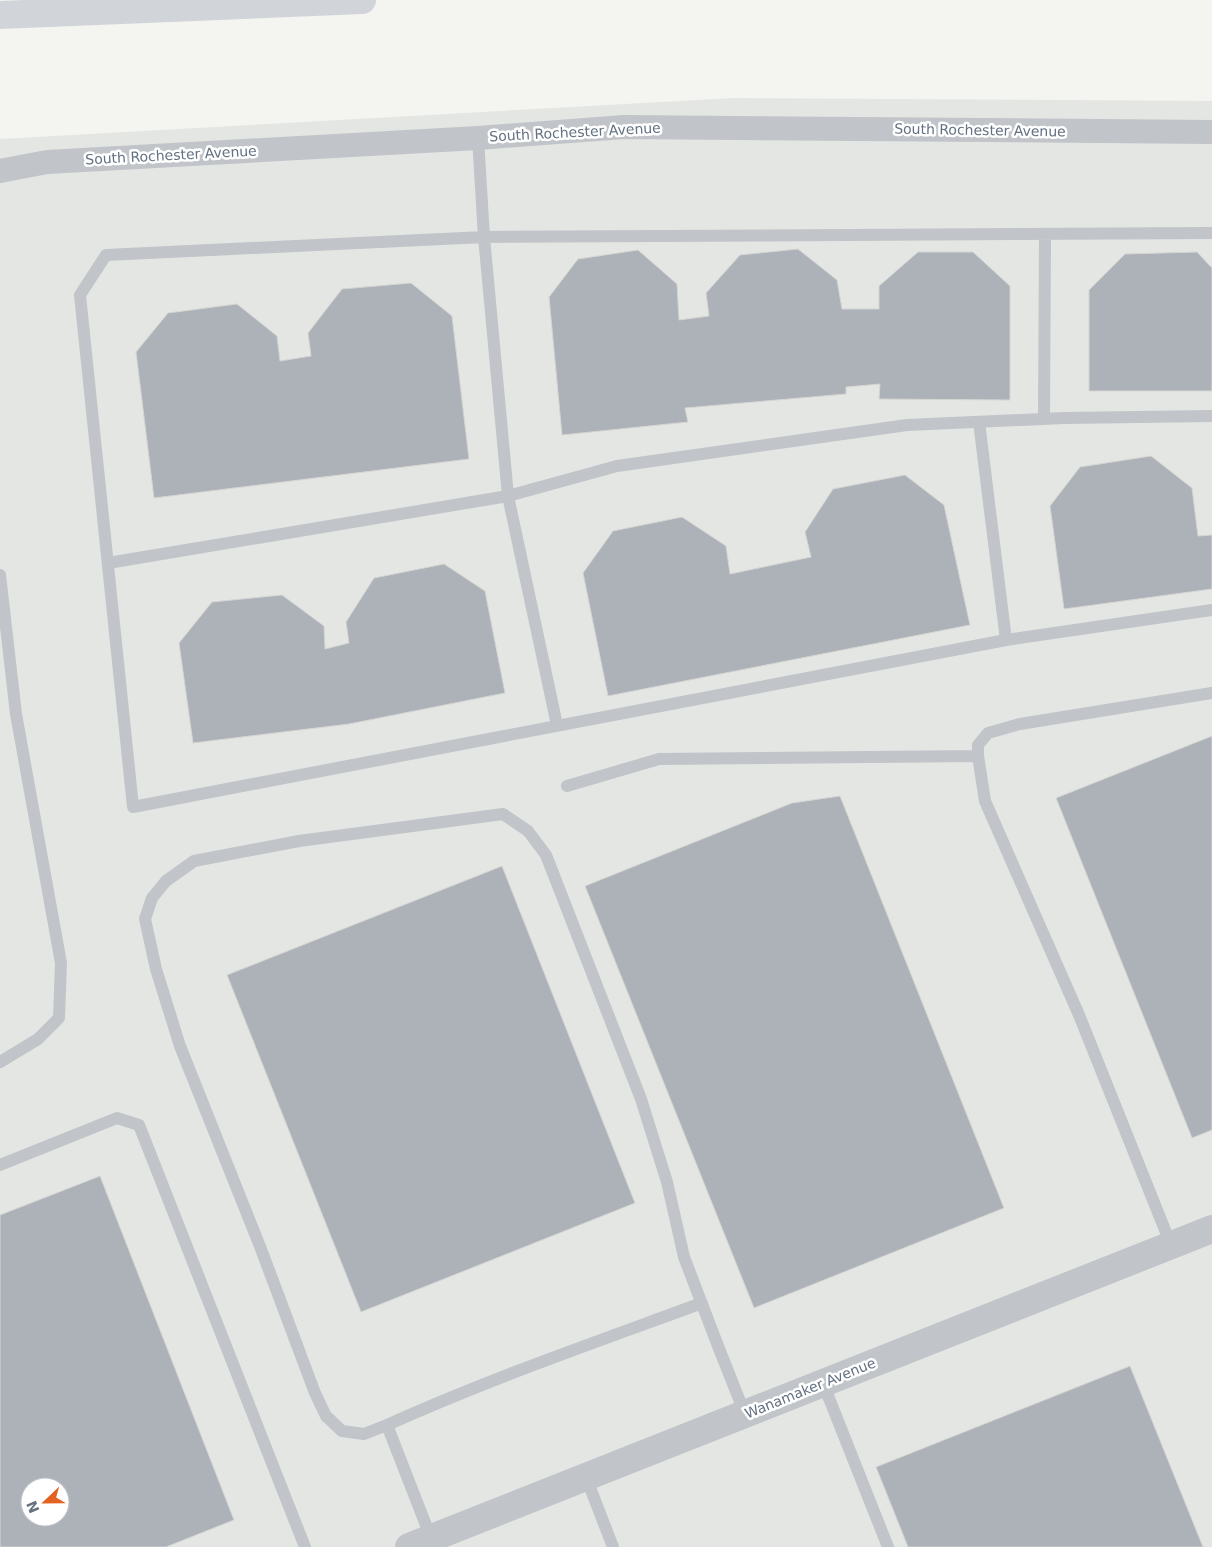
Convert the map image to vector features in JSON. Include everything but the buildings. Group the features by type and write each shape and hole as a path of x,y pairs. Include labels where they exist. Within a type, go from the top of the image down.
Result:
{"highway":[{"path":"0,15 362,0"}],"street":[{"name":"South Rochester Avenue","path":"0,171 47,162 478,138 624,127 1212,132"},
{"name":"Wanamaker Avenue","path":"420,1543 1212,1229"}],"lane":[{"path":"478,138 484,237 508,496 557,725"},
{"path":"1212,233 484,237 106,255 80,295 132,807 1006,640 1212,610"},
{"path":"1044,419 1045,234"},
{"path":"108,564 508,496 617,466 907,425 1044,419 1212,416"},
{"path":"979,422 1006,640"},
{"path":"0,575 16,714 61,963 59,1018 38,1040 0,1062"},
{"path":"1171,1245 1079,1015 985,801 978,745 988,733 1020,724 1212,693"},
{"path":"567,786 659,760 978,756"},
{"path":"702,1303 435,1404 364,1434 342,1431 326,1416 315,1393 180,1046 156,969 145,919 152,898 161,886 194,861 299,840 503,814 528,830 546,855 641,1099 667,1182 684,1256 746,1414"},
{"path":"0,1165 117,1118 139,1125 305,1547"},
{"path":"823,1383 888,1547"},
{"path":"387,1425 420,1543"},
{"path":"586,1477 614,1547"}],"shaded area":[{"path":"734,98 1212,101 1212,1547 0,1547 0,139"}]}
